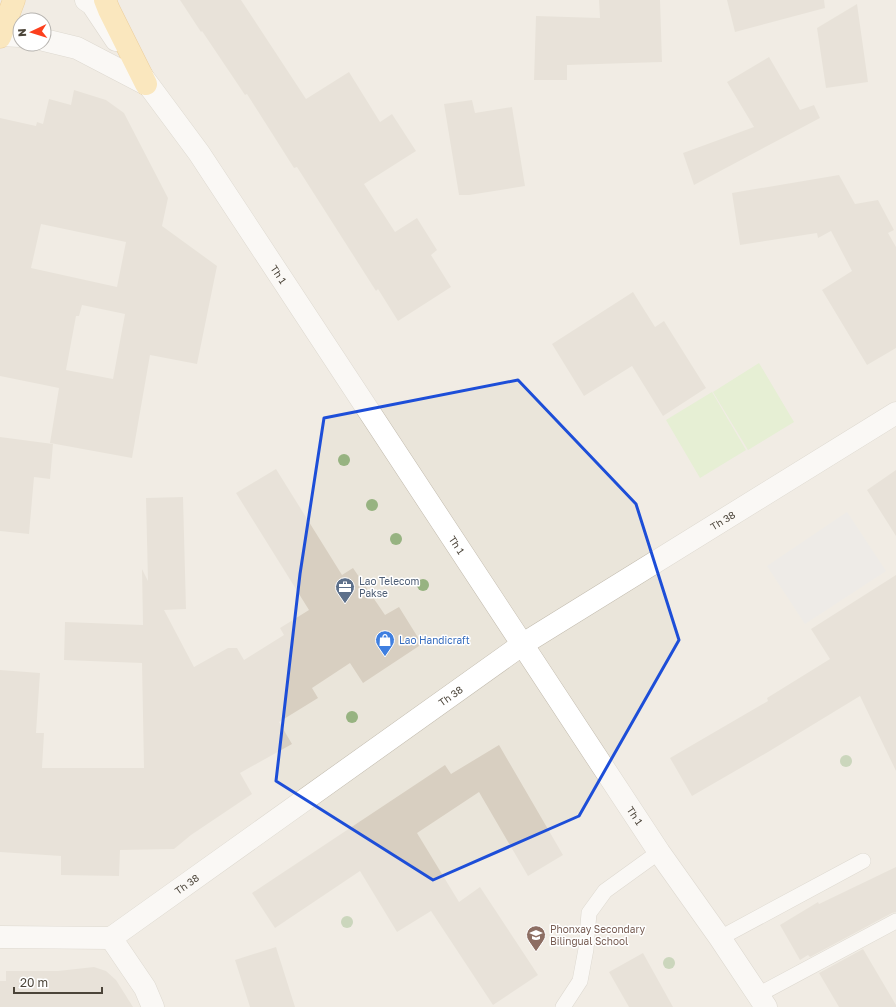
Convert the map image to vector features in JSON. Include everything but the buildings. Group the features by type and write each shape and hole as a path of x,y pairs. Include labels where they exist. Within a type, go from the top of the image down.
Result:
{"highway":[{"path":"5,36 14,0"},
{"path":"105,0 146,84"}],"street":[{"name":"Th 1","path":"86,0 92,4 146,84 199,154 523,644 658,852 720,938 762,1001"},
{"name":"Th 1","path":"52,42 77,48 146,84"},
{"name":"Th 38","path":"111,938 523,644 896,413"},
{"path":"0,937 111,938 145,988 153,1007"}],"lane":[{"path":"563,1007 580,981 586,949 590,913 605,891 658,852"},
{"path":"720,938 863,861"},
{"path":"762,1001 896,921"}],"highlighted area":[{"path":"518,380 636,504 679,640 579,816 433,880 276,781 300,574 324,418"}],"shaded area":[{"path":"0,0 896,0 896,1007 0,1007"},
{"path":"847,512 886,571 805,624 767,566"}],"green space":[{"path":"759,363 794,422 748,450 713,392"},
{"path":"712,392 746,450 700,478 666,420"}],"place":[{"name":"Lao Telecom Pakse","path":"345,604"},
{"name":"Lao Handicraft","path":"385,657"},
{"name":"Phonxay Secondary Bilingual School","path":"536,952"}]}
